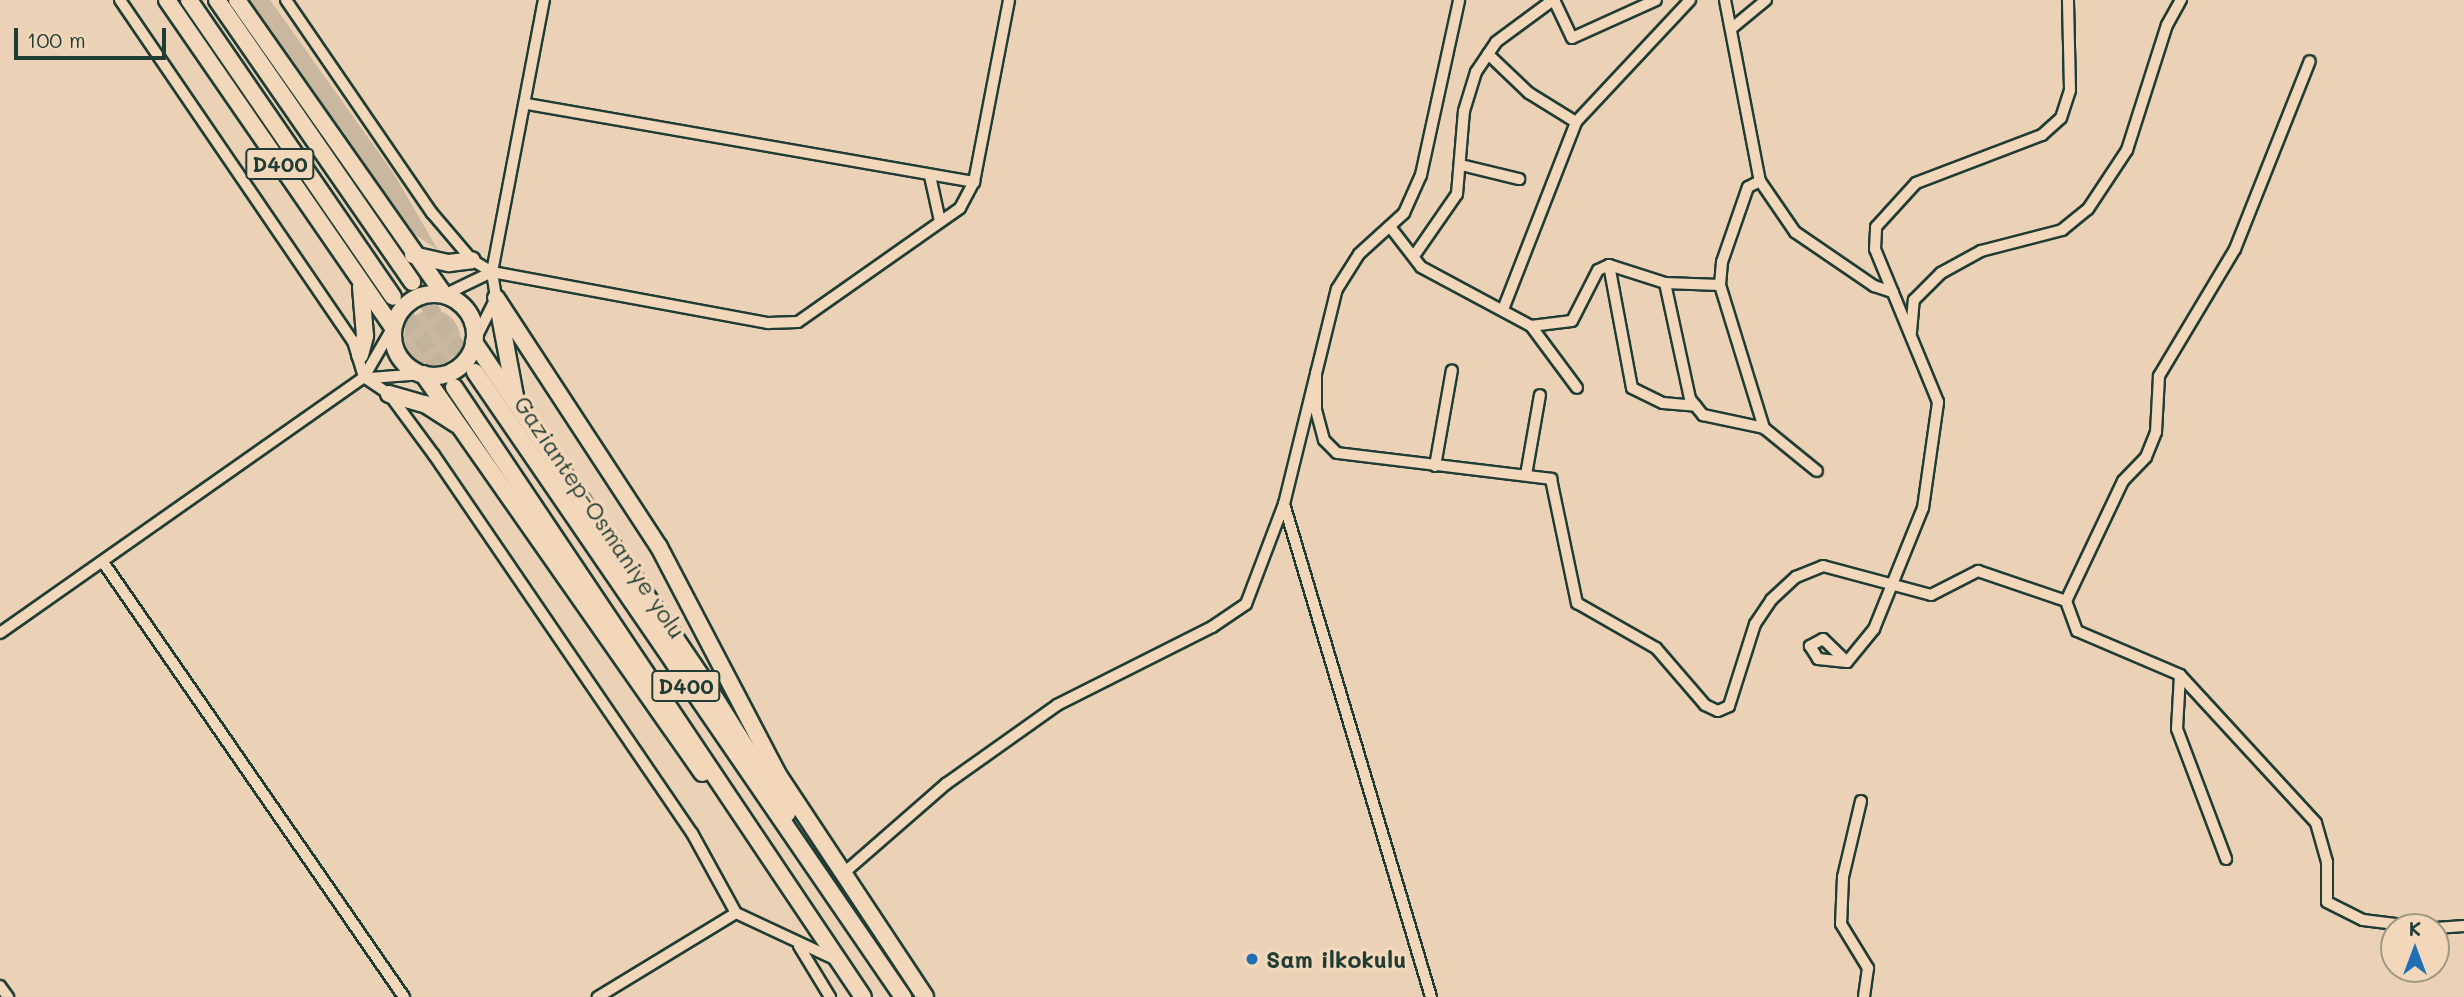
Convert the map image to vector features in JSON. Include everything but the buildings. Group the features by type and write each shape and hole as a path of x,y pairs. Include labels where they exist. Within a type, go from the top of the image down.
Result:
{"highway":[{"name":"D400","path":"167,0 393,327 399,356 423,374 468,433 741,831 782,880"},
{"path":"189,0 393,298"},
{"path":"217,0 412,282"},
{"name":"D400","path":"237,0 413,255 444,295 466,309 474,342 705,682 780,800 806,853"},
{"path":"413,255 449,263 472,260"},
{"name":"D400","path":"360,281 365,300 360,355"},
{"path":"393,327 412,300 444,295"},
{"name":"D400","path":"496,298 503,353 519,408"},
{"path":"496,298 659,547 765,752 925,997"},
{"path":"423,374 455,369 474,342"},
{"name":"Gaziantep-Osmaniye yolu","path":"475,372 903,997"},
{"name":"Gaziantep-Osmaniye yolu","path":"454,387 672,706 782,880 863,997"},
{"name":"D400","path":"389,394 425,404 468,433"}],"street":[{"path":"120,0 360,355 364,377 389,394 692,833 736,913 799,946 837,960"},
{"path":"286,0 432,213 472,260 492,272 768,323 798,322 960,208 974,182 1009,0"},
{"path":"474,342 496,298 492,272 527,104 544,0"},
{"path":"845,872 946,784 1057,705 1212,627 1246,604 1284,504 1345,271 1391,228 1421,176 1440,67 1459,0"},
{"path":"1414,256 1450,207 1461,165 1464,111 1476,72 1488,54 1553,0 1572,38 1656,0"},
{"path":"1504,307 1576,122 1690,0"},
{"path":"1725,0 1760,181 1795,232 1874,286 1893,292"},
{"path":"1732,28 1766,0"},
{"path":"1847,662 1874,629 1887,586 1923,508 1938,402 1875,249 1876,227 1891,207 1927,177 2042,135 2061,118 2070,90 2068,0"},
{"path":"1911,334 1914,300 1941,273 1981,251 2062,230 2088,209 2127,150 2167,25 2181,0"},
{"path":"1488,54 1529,93 1576,122"},
{"path":"2310,61 2235,249 2159,376 2156,432 2146,457 2123,481 2066,601 2077,631 2180,675 2316,823 2328,862 2327,902 2363,920 2380,922"},
{"path":"527,104 974,182"},
{"path":"1461,165 1519,178"},
{"path":"930,176 940,221"},
{"path":"1760,181 1748,187 1722,262 1720,285 1764,428"},
{"path":"1391,228 1421,267 1504,307 1531,326 1577,388"},
{"path":"1531,326 1572,321 1598,270 1609,265 1665,283 1720,285"},
{"path":"1609,265 1632,388 1664,403 1696,406"},
{"path":"444,295 492,272"},
{"path":"1665,283 1696,406 1703,415 1764,428 1816,471"},
{"path":"0,633 364,377 393,327"},
{"path":"1435,466 1452,370"},
{"path":"1317,373 1316,410 1324,440 1336,453 1551,479 1577,603 1656,648 1705,705 1718,711 1729,706 1755,624 1796,577 1838,566 1887,586 1931,595 1978,571 2066,601"},
{"path":"364,377 401,380 423,374"},
{"path":"1525,475 1540,395"},
{"path":"1284,504 1432,997"},
{"path":"103,562 404,997"},
{"path":"2180,675 2177,729 2226,859"},
{"path":"1861,801 1843,877 1841,924 1868,968 1864,997"},
{"path":"598,997 736,913"},
{"path":"799,946 830,997"},
{"path":"0,986 8,997"}],"shaded area":[{"path":"246,0 270,0 394,174 438,250 407,229"},
{"path":"432,310 443,312 452,318 458,327 458,349 452,358 443,364 432,366 421,364 412,358 406,349 404,338 406,327 412,318 421,312"}],"tunnel":[{"path":"412,282 475,372"},
{"path":"393,297 454,387"}],"place":[{"name":"Sam ilkokulu","path":"1252,959"}]}
